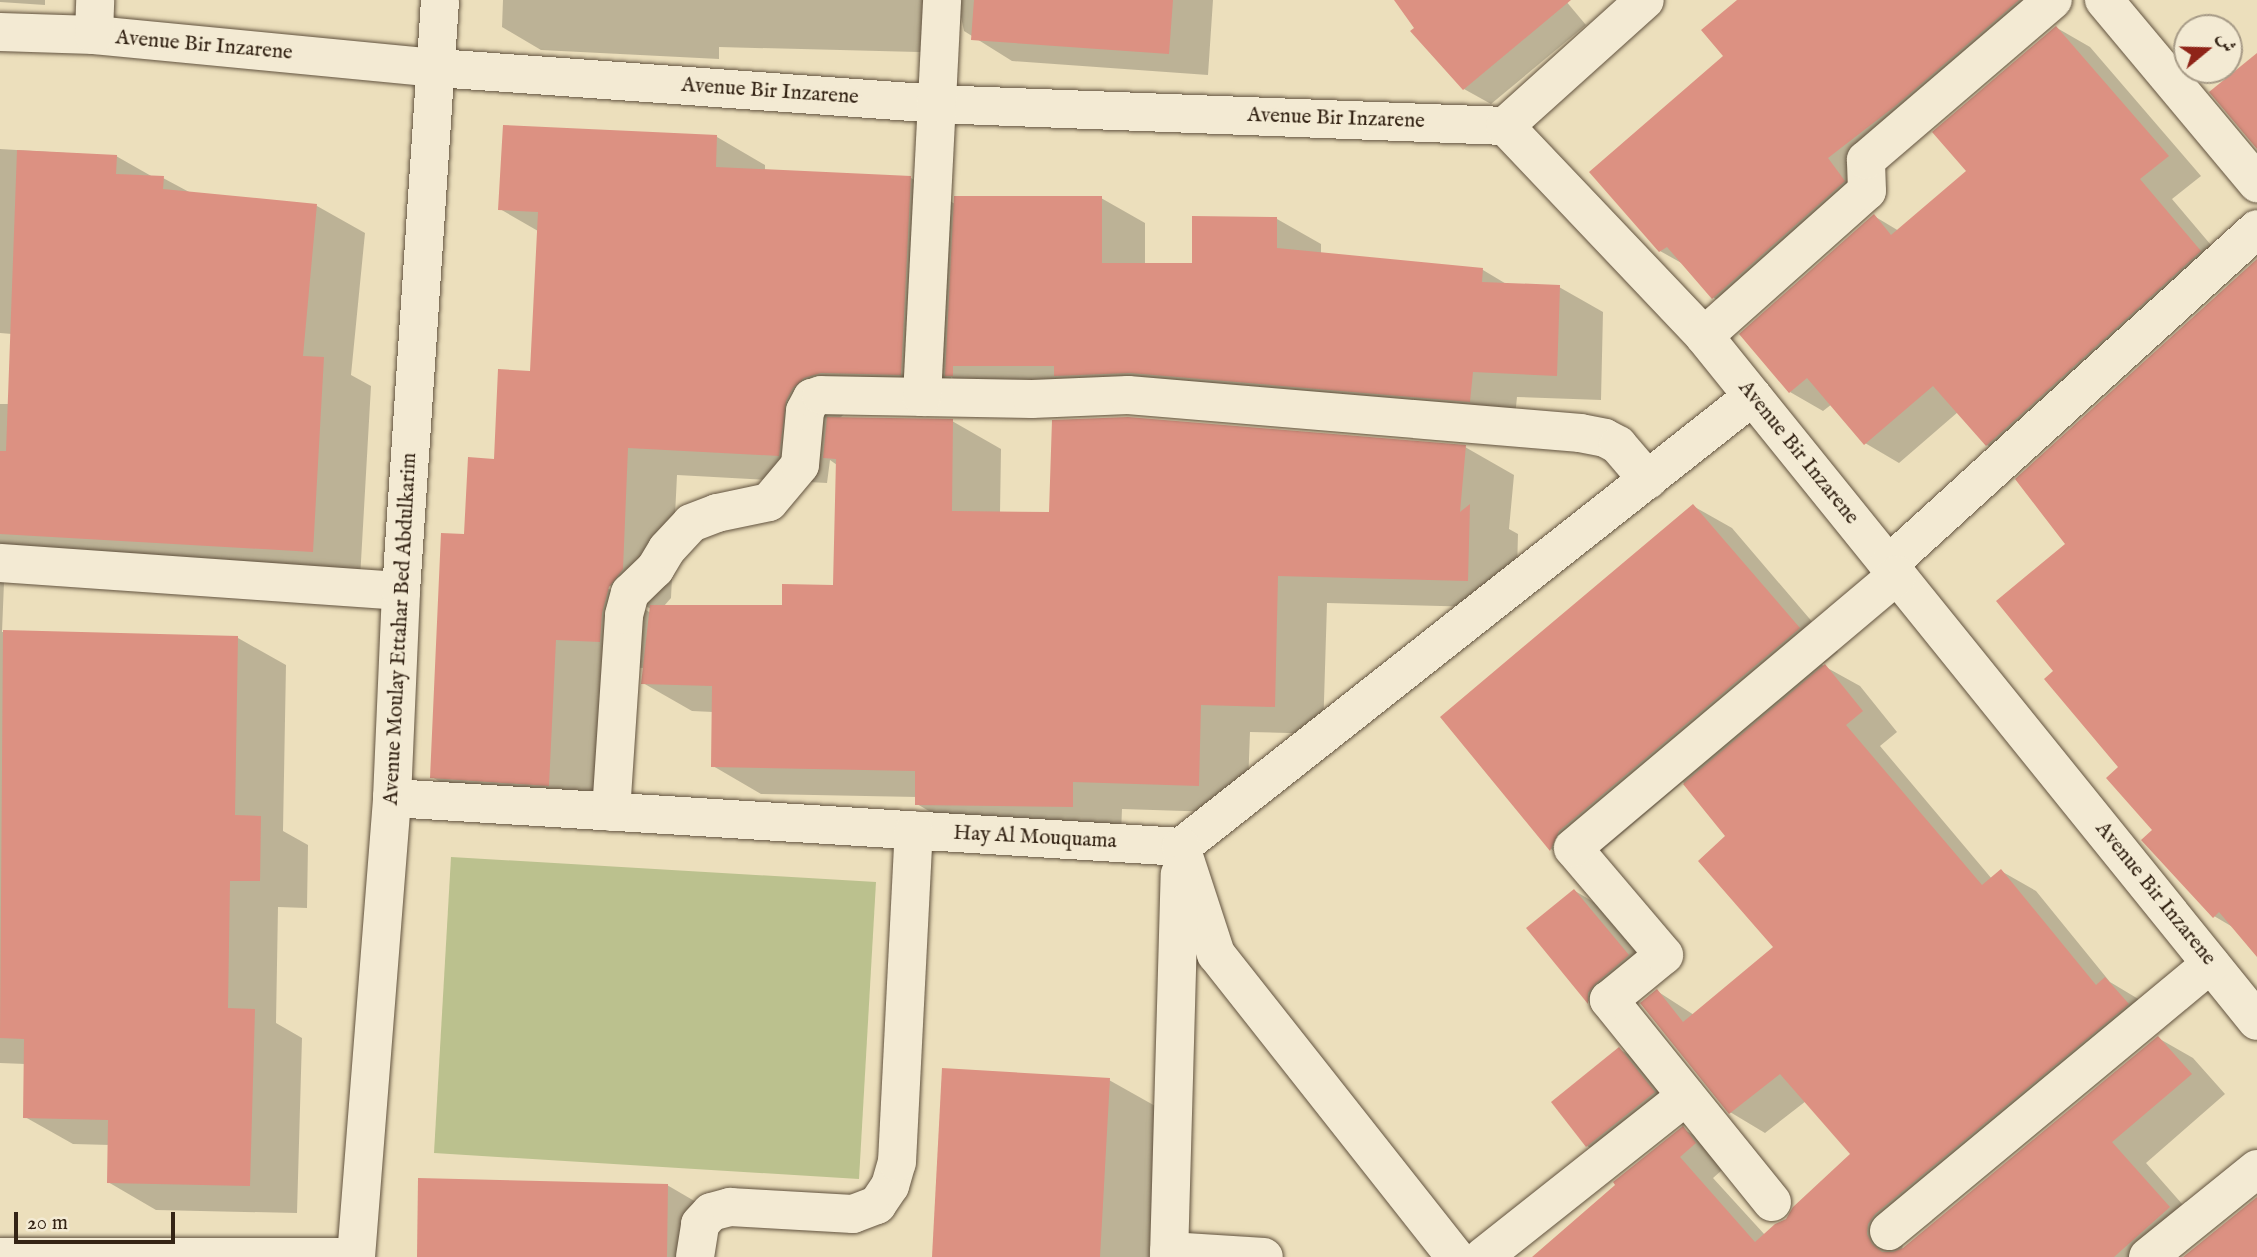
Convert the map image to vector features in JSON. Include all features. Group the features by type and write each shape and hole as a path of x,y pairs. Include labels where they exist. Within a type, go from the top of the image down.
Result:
{"street":[{"name":"Avenue Moulay Ettahar Bed Abdulkarim","path":"356,1257 392,798 401,591 440,0"},
{"path":"922,397 942,0"},
{"path":"1505,125 1645,0"},
{"path":"1704,336 1867,191 1866,160 2053,0"},
{"path":"2104,0 2257,183"},
{"name":"Avenue Bir Inzarene","path":"0,32 94,18 437,68 935,104 1505,125 1704,336 2257,1021"},
{"path":"1772,1202 1609,1000 1664,955 1573,848 1892,570 2257,229"},
{"path":"611,812 624,615 630,593 655,569 667,550 691,523 716,513 769,502 800,465 805,411 813,398 821,395 1032,399 1128,395 1580,433 1605,438 1618,445 1647,480"},
{"path":"1181,846 1753,396"},
{"path":"0,563 401,591"},
{"name":"Hay Al Mouquama","path":"392,798 1181,846"},
{"path":"695,1257 700,1224 711,1212 730,1207 853,1214 877,1205 890,1186 897,1163 914,830"},
{"path":"1181,846 1169,1254 1264,1257"},
{"path":"1181,846 1216,954 1455,1257"},
{"path":"1889,1231 2211,964"},
{"path":"1483,1257 1686,1096"},
{"path":"2148,1257 2257,1169"},
{"path":"0,1257 356,1257"}],"green space":[{"path":"451,857 876,882 859,1179 434,1153"}],"building":[{"path":"974,0 1173,0 1169,54 971,40"},
{"path":"1394,0 1571,0 1463,90 1410,31 1414,28"},
{"path":"1737,0 2019,0 1894,107 1828,158 1845,181 1712,299 1667,247 1659,252 1589,172 1723,56 1701,30"},
{"path":"2056,26 2169,156 2140,179 2201,251 1986,446 1933,386 1864,445 1807,378 1789,393 1739,334 1874,214 1891,235 1966,171 1932,132"},
{"path":"2257,53 2257,149 2209,92 2219,84 2243,84 2243,64"},
{"path":"503,125 717,135 716,167 911,176 901,375 821,373 804,378 793,388 786,401 779,456 628,448 623,569 609,587 602,613 600,642 556,640 549,786 430,778 441,533 464,534 468,457 494,459 498,369 530,371 538,212 498,210"},
{"path":"17,150 117,155 116,174 164,176 163,189 317,204 303,356 324,357 313,552 0,534 0,451 6,451"},
{"path":"954,196 1102,196 1102,263 1192,263 1192,216 1277,217 1277,248 1483,268 1482,282 1560,285 1557,376 1473,372 1470,402 1130,373 1054,376 1054,366 953,366 953,376 945,376"},
{"path":"2257,259 2257,957 2219,912 2213,918 2141,840 2152,830 2106,778 2118,767 2044,679 2053,671 1996,601 2065,544 2015,479"},
{"path":"827,417 953,419 952,511 1049,512 1052,420 1128,417 1466,445 1460,512 1470,504 1468,581 1278,576 1275,707 1201,705 1199,786 1073,782 1073,807 915,805 915,771 711,767 712,686 641,684 650,605 782,605 782,584 833,585 836,459 823,458"},
{"path":"1693,504 1800,628 1559,831 1550,851 1440,717"},
{"path":"3,630 238,636 235,815 261,816 260,881 230,881 228,1008 255,1009 250,1186 107,1183 108,1120 23,1118 24,1039 0,1038"},
{"path":"1825,664 1863,711 1846,725 1982,885 2001,869 2096,985 2105,977 2129,1004 1875,1214 1868,1224 1867,1234 1872,1244 1882,1252 1903,1248 2158,1036 2192,1074 2112,1142 2170,1207 2114,1257 1532,1257 1615,1185 1613,1182 1683,1126 1696,1143 1680,1157 1755,1242 1775,1224 1786,1219 1793,1207 1850,1154 1780,1074 1729,1114 1640,1003 1657,989 1683,1022 1773,947 1698,861 1725,836 1683,784"},
{"path":"1574,889 1629,955 1595,984 1588,993 1588,1004 1526,928"},
{"path":"1619,1047 1655,1092 1586,1147 1551,1102"},
{"path":"942,1068 1110,1078 1100,1257 932,1257"},
{"path":"418,1178 668,1184 667,1257 417,1257"},
{"path":"2257,1197 2257,1257 2183,1257"}]}
